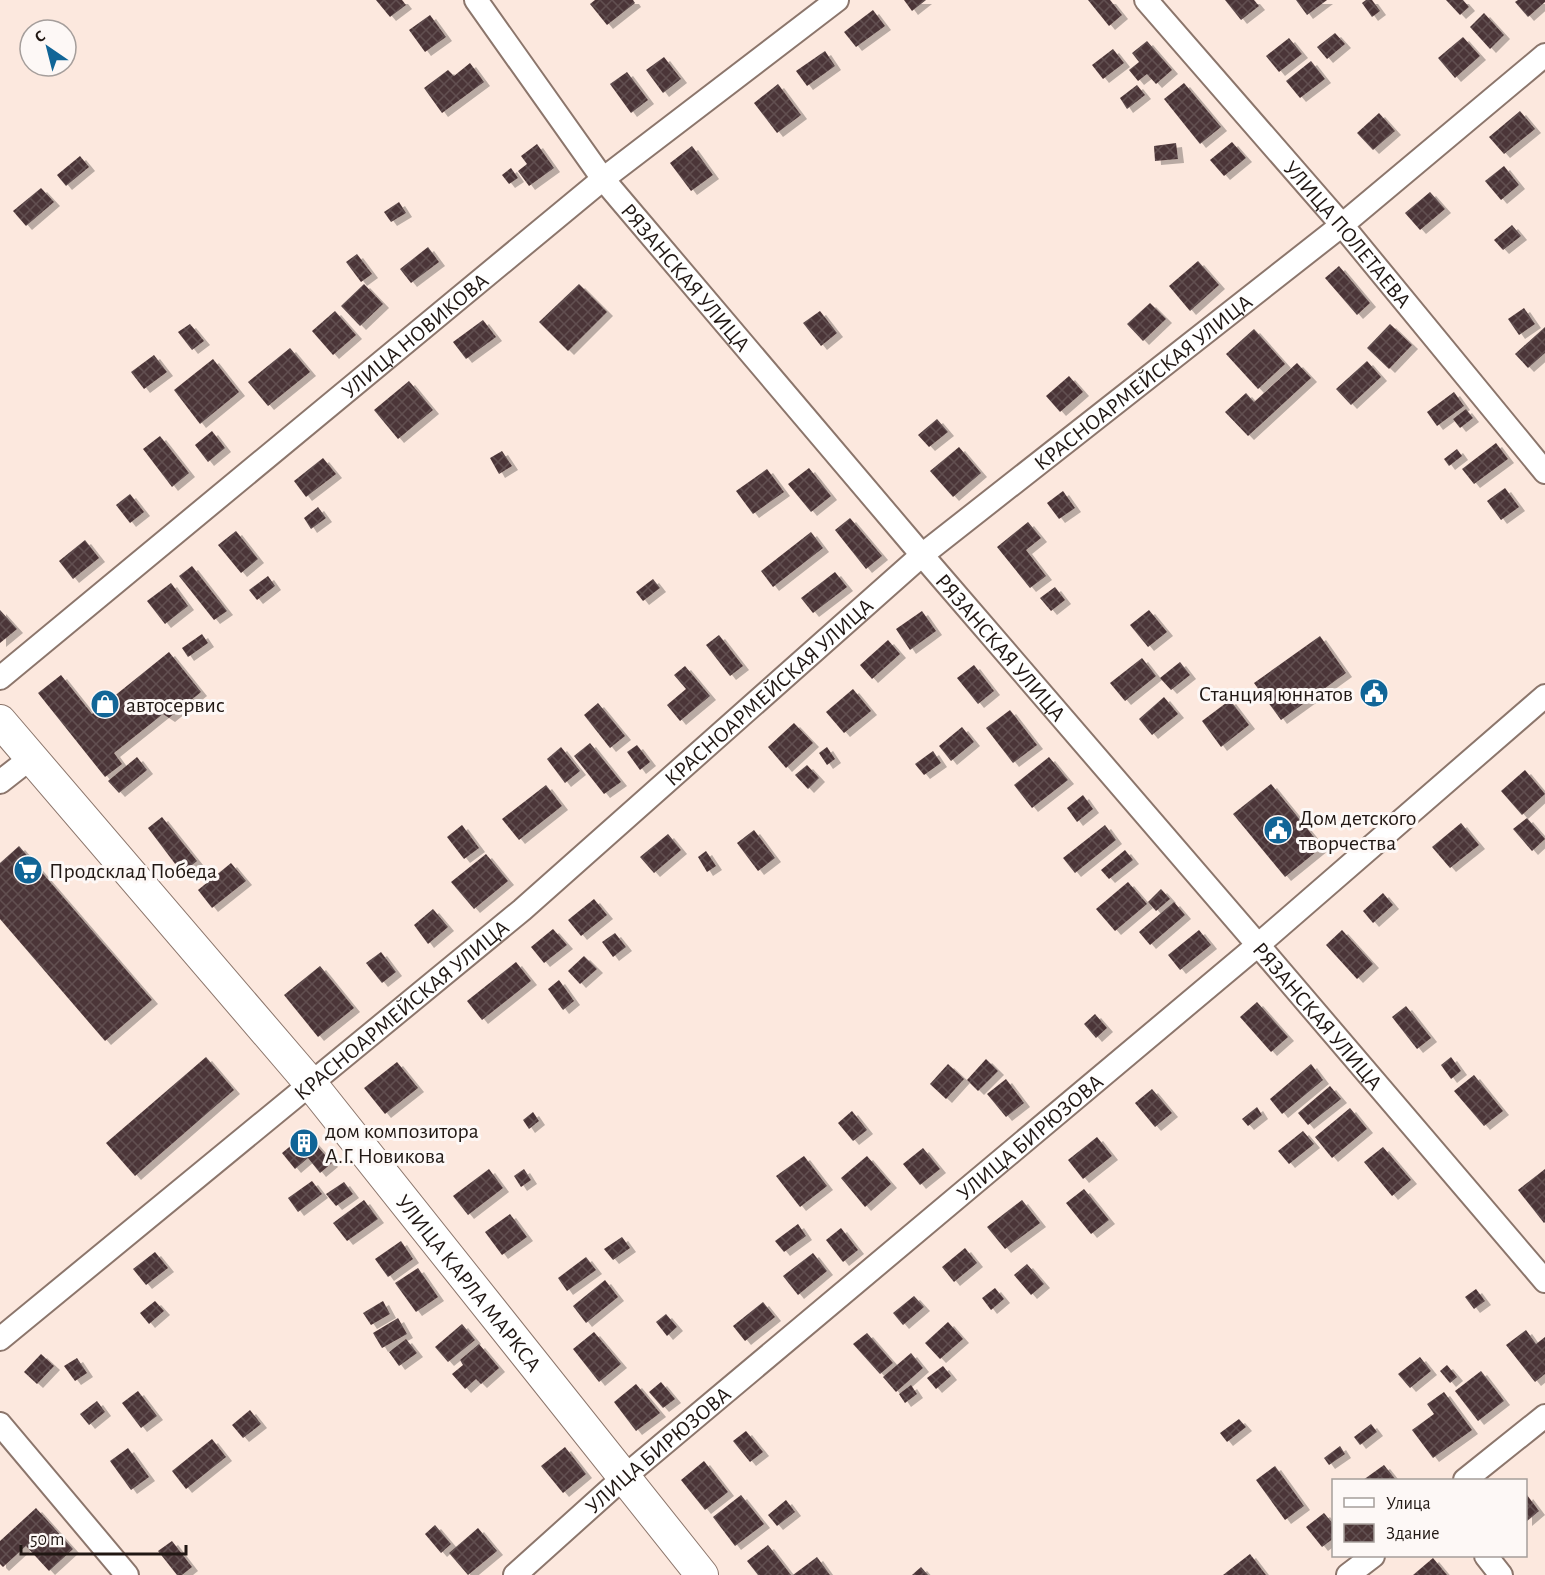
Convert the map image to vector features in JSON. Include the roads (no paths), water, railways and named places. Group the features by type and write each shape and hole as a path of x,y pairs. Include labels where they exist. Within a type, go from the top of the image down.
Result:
{"main road":[{"name":"УЛИЦА КАРЛА МАРКСА","path":"0,721 311,1084 702,1575"}],"street":[{"name":"РЯЗАНСКАЯ УЛИЦА","path":"476,0 603,179 922,555 1545,1281"},
{"name":"УЛИЦА НОВИКОВА","path":"0,678 603,179 837,0"},
{"name":"УЛИЦА ПОЛЕТАЕВА","path":"1146,0 1342,225 1545,472"},
{"name":"КРАСНОАРМЕЙСКАЯ УЛИЦА","path":"0,1339 522,910 922,555 1342,225 1545,55"},
{"name":"УЛИЦА БИРЮЗОВА","path":"515,1575 624,1477 1258,945 1545,696"},
{"path":"0,783 32,758"},
{"path":"1466,1479 1545,1416"},
{"path":"0,1424 127,1575"},
{"path":"1348,1575 1371,1557"},
{"path":"1487,1557 1501,1575"}],"place":[{"name":"Станция юннатов","path":"1374,693"},
{"name":"автосервис","path":"105,704"},
{"name":"Дом детского творчества","path":"1278,830"},
{"name":"Продсклад Победа","path":"28,870"},
{"name":"дом композитора А.Г. Новикова","path":"304,1143"}]}
